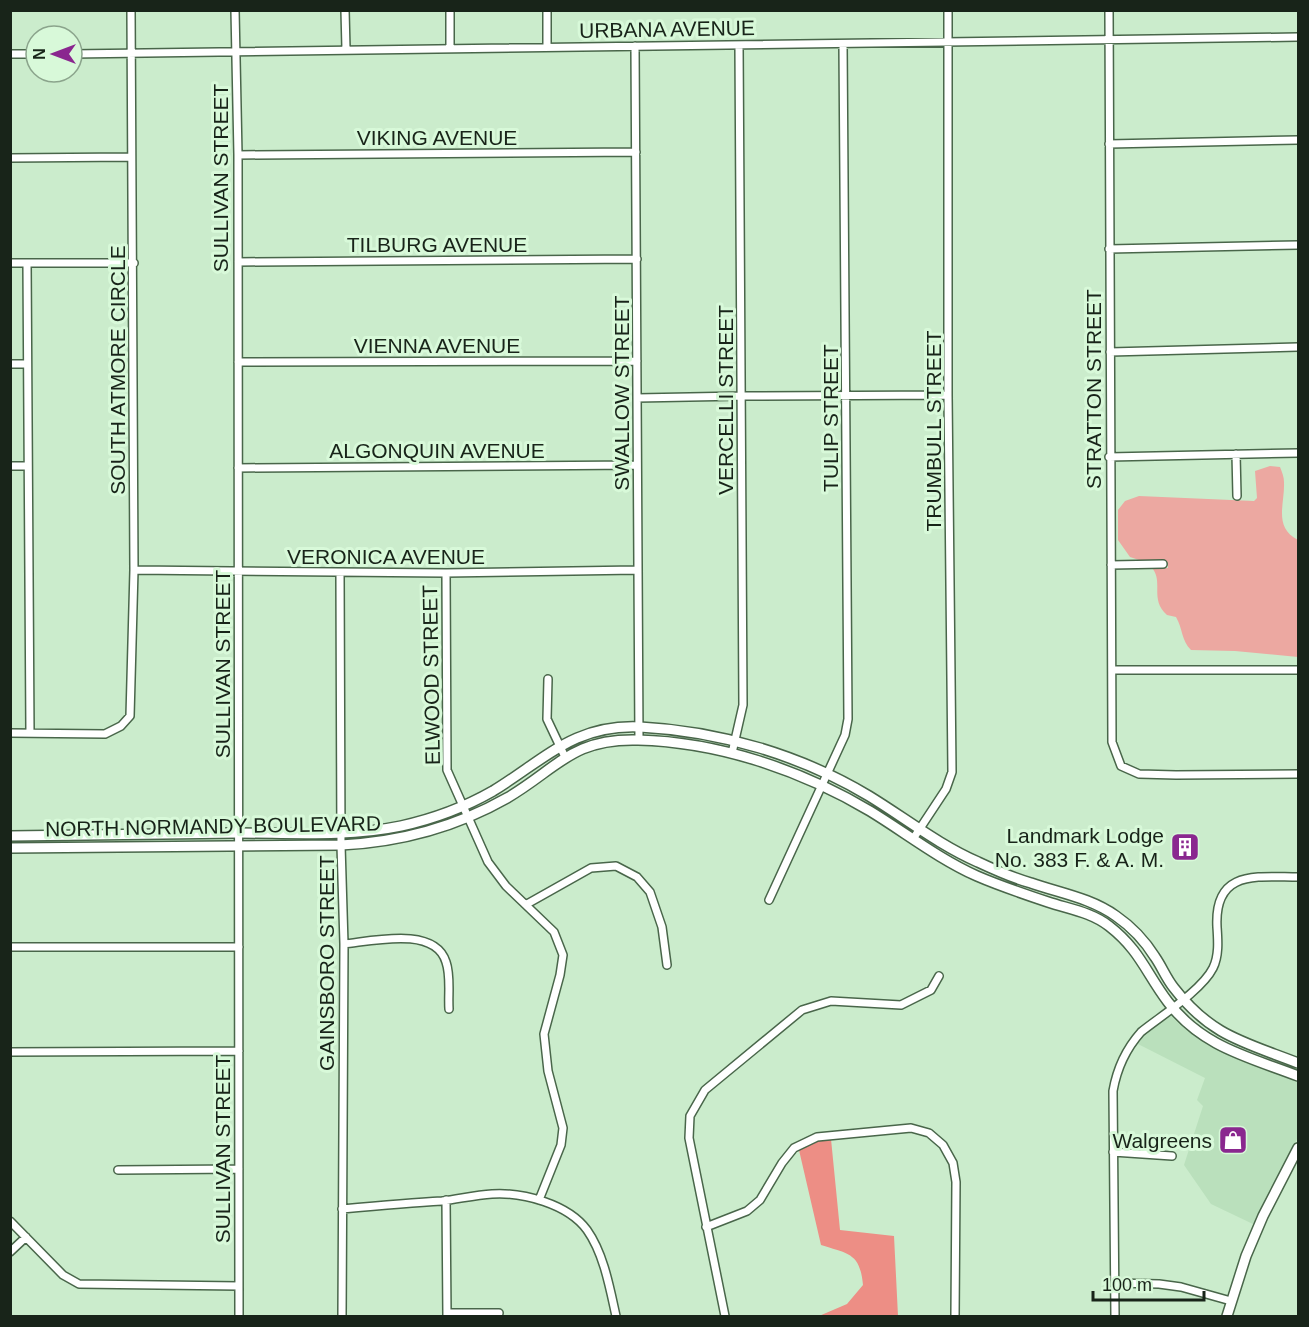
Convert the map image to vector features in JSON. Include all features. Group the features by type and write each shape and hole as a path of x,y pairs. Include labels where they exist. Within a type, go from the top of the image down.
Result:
{"street":[{"name":"SOUTH ATMORE CIRCLE","path":"30,733 105,734 121,726 130,716 134,570 131,10"},
{"name":"SULLIVAN STREET","path":"236,10 239,1317"},
{"path":"345,10 345,49"},
{"path":"450,10 450,49"},
{"path":"547,10 547,47"},
{"name":"TRUMBULL STREET","path":"913,839 946,789 952,772 948,395 948,10"},
{"name":"STRATTON STREET","path":"1109,10 1109,457 1112,742 1121,766 1139,774 1176,776 1299,774"},
{"name":"URBANA AVENUE","path":"84,54 1299,37"},
{"name":"TULIP STREET","path":"769,900 845,735 848,719 843,44"},
{"name":"VERCELLI STREET","path":"732,753 743,705 740,45"},
{"name":"SWALLOW STREET","path":"636,46 639,740"},
{"path":"1109,144 1299,140"},
{"name":"VIKING AVENUE","path":"238,155 636,152"},
{"path":"10,158 131,158"},
{"path":"1109,249 1299,245"},
{"name":"TILBURG AVENUE","path":"238,262 637,259"},
{"path":"10,263 134,263"},
{"path":"10,733 30,733 27,263"},
{"path":"1110,352 1299,347"},
{"name":"VIENNA AVENUE","path":"238,362 637,361"},
{"path":"10,364 27,364"},
{"path":"637,398 948,395"},
{"path":"1109,457 1299,453"},
{"path":"1236,454 1237,496"},
{"name":"ALGONQUIN AVENUE","path":"238,468 637,465"},
{"path":"10,466 28,466"},
{"path":"1111,565 1163,564"},
{"name":"VERONICA AVENUE","path":"134,570 340,573 638,570"},
{"name":"GAINSBORO STREET","path":"340,573 344,944 342,1317"},
{"name":"ELWOOD STREET","path":"446,573 447,770 488,862 506,886 555,932 562,955 560,975 544,1034 548,1071 563,1128 561,1145 539,1200"},
{"path":"1113,670 1299,670"},
{"path":"548,679 547,719 565,757"},
{"name":"NORTH NORMANDY BOULEVARD","path":"10,836 342,833 399,826 463,806 515,777 560,746 593,732 638,727 687,732 734,741 793,760 826,774 867,795 962,855 1027,882 1089,901 1112,913 1143,941 1157,959 1171,984 1199,1016 1221,1032 1246,1045 1299,1063"},
{"name":"NORTH NORMANDY BOULEVARD","path":"10,848 342,845 408,837 468,817 507,798 565,757 577,750 600,743 639,740 732,753 783,769 822,786 870,812 947,860 993,883 1099,919 1132,947 1172,1007 1196,1030 1241,1057 1299,1076"},
{"path":"527,904 591,868 616,866 637,877 650,892 662,927 667,965"},
{"path":"1115,1317 1113,1091 1122,1059 1141,1032 1206,980 1214,965 1218,949 1216,916 1223,895 1232,883 1245,878 1299,877"},
{"path":"344,944 407,939 425,940 435,946 446,961 449,1009"},
{"path":"10,947 239,947"},
{"path":"725,1317 689,1138 690,1116 705,1090 802,1010 831,1001 901,1005 931,990 939,976"},
{"path":"10,1052 239,1051"},
{"path":"706,1227 747,1211 760,1200 782,1163 794,1148 817,1137 911,1128 929,1133 943,1145 953,1163 956,1182 955,1317"},
{"path":"1227,1317 1251,1244 1299,1148"},
{"path":"1113,1152 1172,1156"},
{"path":"118,1170 239,1169"},
{"path":"342,1209 493,1194 539,1200 572,1216 587,1230 606,1270 616,1317"},
{"path":"446,1200 447,1315 499,1313"},
{"path":"10,1221 63,1275 79,1284 239,1286"},
{"path":"10,1252 26,1237"},
{"path":"1115,1283 1181,1287 1231,1301"}],"shaded area":[{"path":"1270,466 1280,467 1284,482 1283,522 1290,535 1298,540 1298,657 1235,651 1191,650 1185,642 1176,617 1167,615 1159,603 1157,579 1152,568 1168,568 1167,561 1142,561 1130,557 1118,540 1118,510 1125,501 1139,496 1254,501 1257,498 1255,471"},
{"path":"1172,1013 1193,1033 1218,1050 1239,1060 1298,1080 1298,1137 1255,1225 1211,1204 1184,1165 1203,1106 1197,1100 1205,1078 1136,1043"},
{"path":"831,1139 840,1230 894,1236 898,1316 819,1316 847,1304 863,1285 859,1267 851,1256 821,1245 799,1150 818,1141"}],"place":[{"name":"Landmark Lodge No. 383 F. & A. M.","path":"1185,847"},
{"name":"Walgreens","path":"1233,1140"}]}
